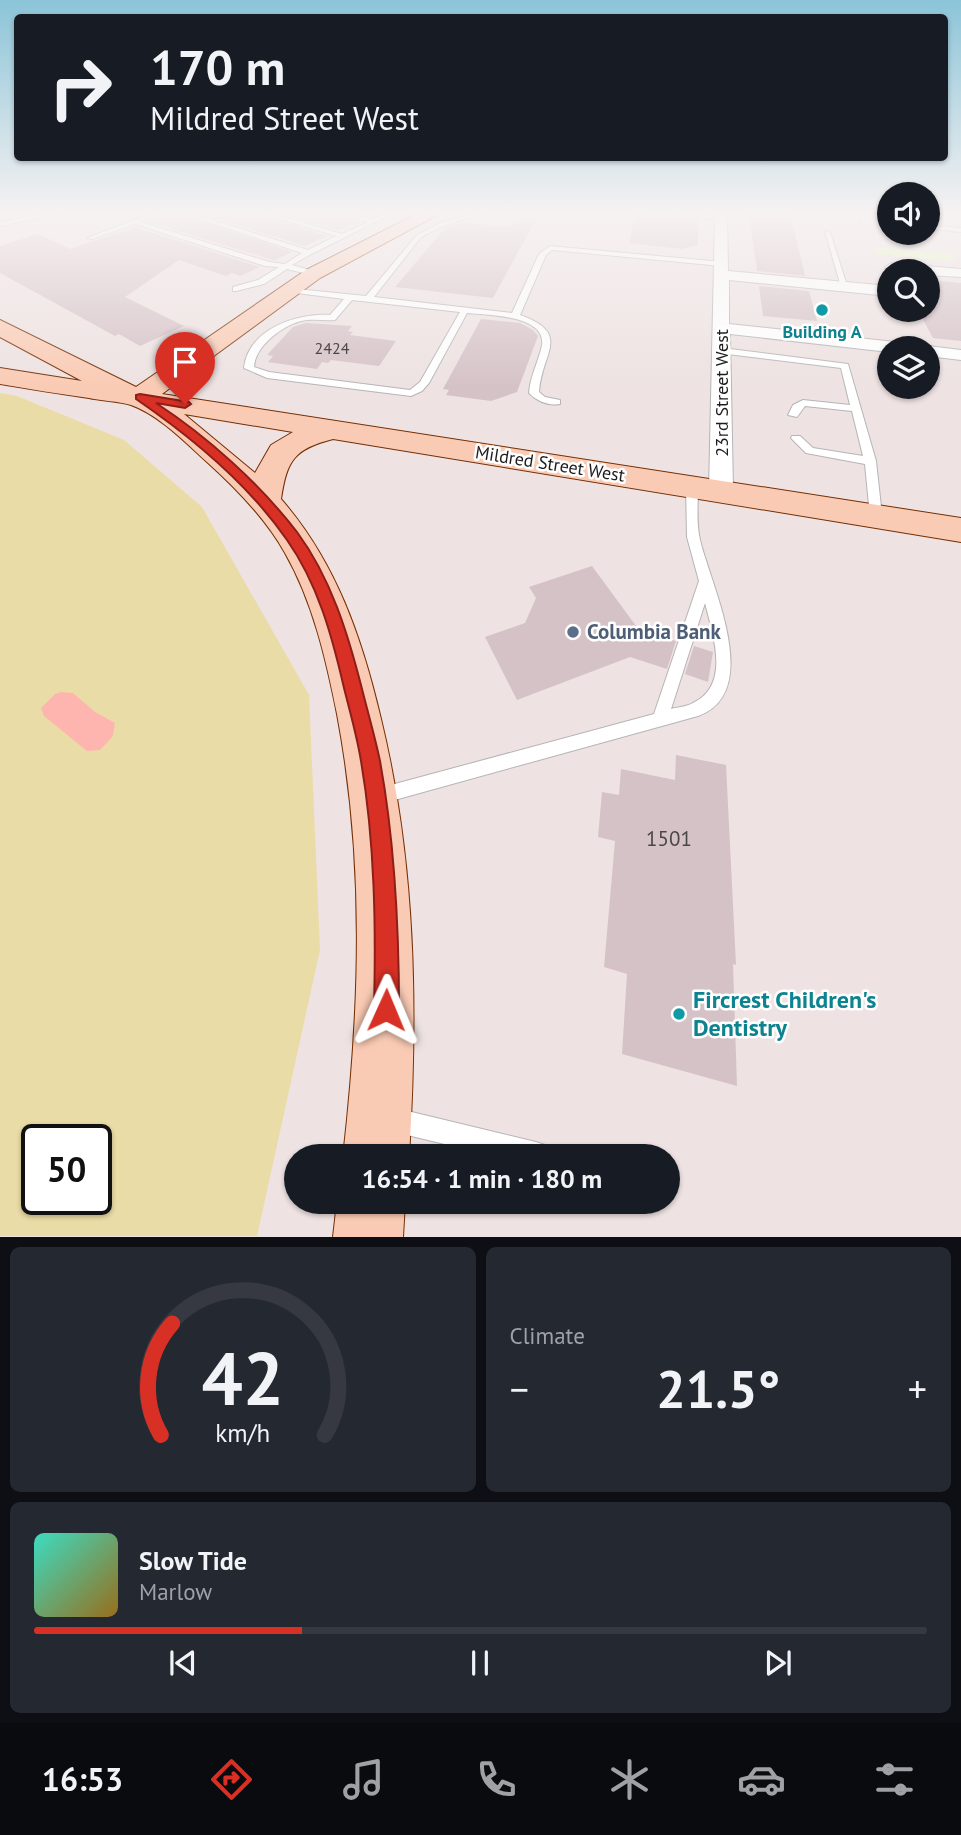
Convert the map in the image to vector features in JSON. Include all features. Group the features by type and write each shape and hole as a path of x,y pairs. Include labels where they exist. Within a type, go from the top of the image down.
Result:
{"main road":[{"path":"0,376 140,397 287,278 317,272"},
{"path":"0,327 110,385 140,397 177,422 211,450 264,503 292,537 315,576 339,630 370,760 375,797 388,931 386,1063 378,1137"},
{"name":"Mildred Street West","path":"140,397 961,530"},
{"path":"264,503 270,468 277,455 302,438 337,429"},
{"path":"368,1237 371,1214"}],"street":[{"name":"23rd Street West","path":"707,488 722,351 722,272"},
{"path":"741,272 877,290"},
{"path":"722,328 877,345"},
{"path":"940,352 961,355"}],"lane":[{"path":"278,272 287,278 350,297 515,316 537,326 548,338 534,391 540,398 556,402"},
{"path":"236,289 287,278 292,272"},
{"path":"368,299 390,272"},
{"path":"515,316 535,272"},
{"path":"840,272 845,287"},
{"path":"350,297 332,318 303,318 287,324 253,353 248,362 249,368 267,374 400,393 414,392 424,383 466,310"},
{"path":"722,351 845,366 870,461 876,516"},
{"path":"793,415 803,402 857,409"},
{"path":"796,438 810,451 870,461"},
{"path":"375,797 698,709 719,691 724,669 722,640 693,537 707,488"},
{"path":"660,719 705,581"},
{"path":"378,1137 443,1144"}],"shaded area":[{"path":"0,393 17,396 124,440 202,507 309,695 320,950 257,1236 0,1236"}],"sand":[{"path":"73,693 95,712 115,723 113,736 100,750 87,751 44,716 41,708 55,694"}],"building":[{"path":"162,272 125,297 184,326 140,346 119,334 115,336 0,273"},
{"path":"213,272 249,272 240,276 232,273 226,276"},
{"path":"408,272 507,272 493,298 395,287"},
{"path":"764,272 804,272 805,276"},
{"path":"940,281 961,283 961,341 932,336 924,322 940,322"},
{"path":"759,286 809,291 817,321 763,316"},
{"path":"481,319 520,323 538,336 517,392 491,401 446,395 449,390 443,389"},
{"path":"306,323 352,326 348,331 353,332 350,335 396,341 379,366 331,360 328,363 322,362 317,369 268,362 273,356 267,355 293,327"},
{"name":"Columbia Bank","path":"592,566 639,630 676,641 667,669 630,657 517,700 485,637 525,623 536,598 529,587"},
{"path":"694,646 713,652 708,682 685,674"},
{"path":"676,755 726,765 736,965 733,964 737,1086 622,1054 627,974 604,967 615,841 598,837 602,792 619,795 621,769 675,780"}],"place":[{"name":"Building A","path":"822,310"},
{"name":"Columbia Bank","path":"573,632"},
{"name":"Fircrest Children's Dentistry","path":"679,1014"}],"route":[{"path":"185,404 140,397 211,450 264,503 292,537 315,576 339,630 370,760 380,833 388,931 386,1010"}]}
